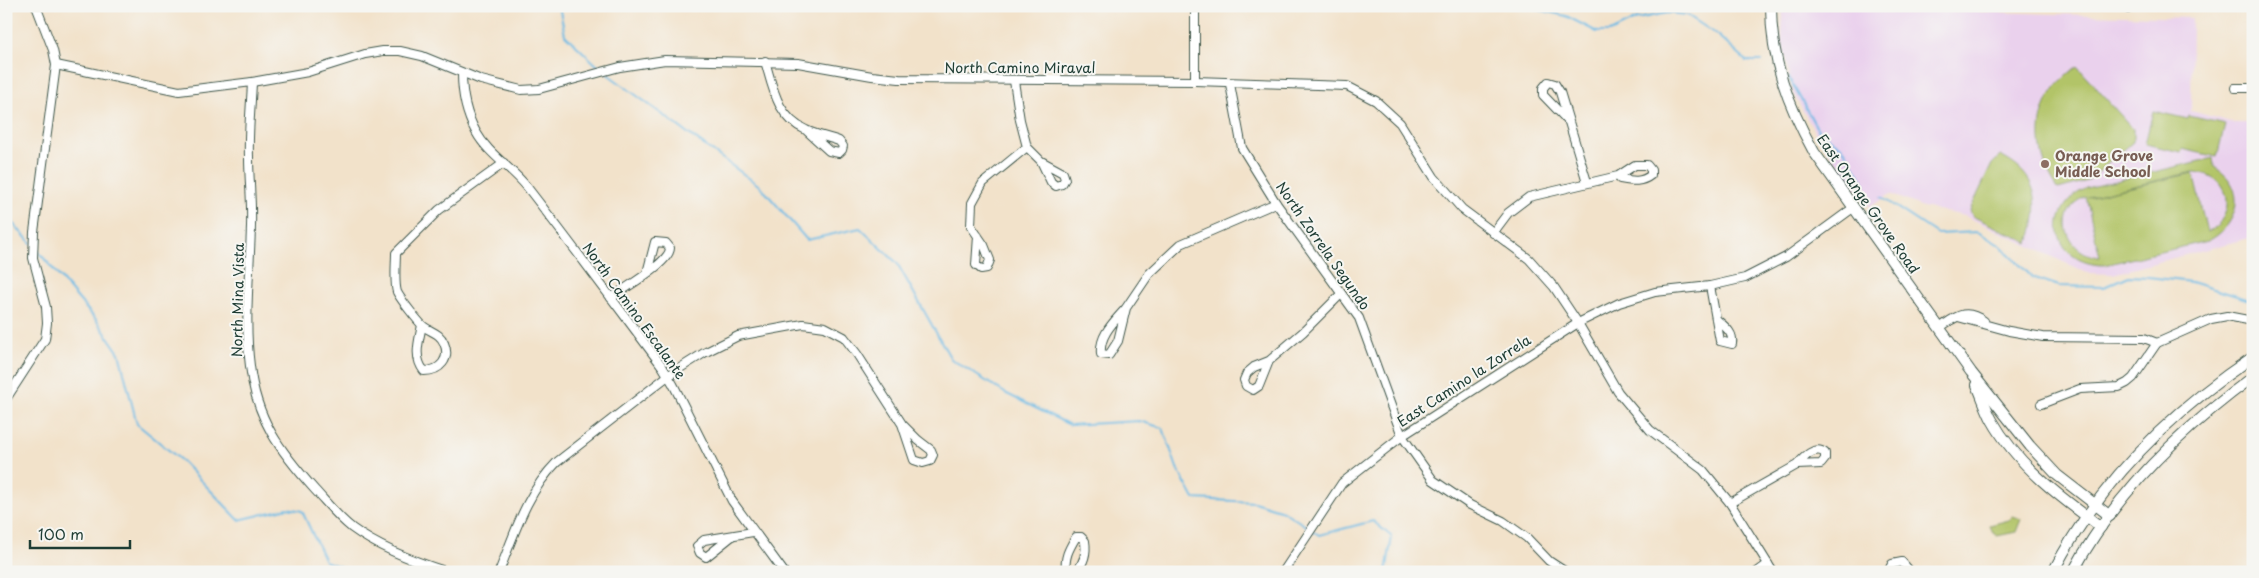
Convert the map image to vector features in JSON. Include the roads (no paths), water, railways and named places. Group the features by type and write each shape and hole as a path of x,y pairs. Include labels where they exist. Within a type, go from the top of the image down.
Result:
{"main road":[{"name":"East Orange Grove Road","path":"1771,6 1774,46 1779,74 1795,117 1814,152 1938,328 2040,458 2094,505 2110,516"},
{"path":"2054,572 2094,505 2154,436 2209,388 2253,357"},
{"name":"East Orange Grove Road","path":"1971,372 1993,421 2017,454 2046,484 2101,527"},
{"path":"2073,572 2101,527 2134,485 2186,429 2253,377"}],"street":[{"path":"6,399 45,339 47,323 46,307 34,258 34,232 56,65 53,50 36,6"},
{"path":"1195,6 1195,81"},
{"name":"North Camino Miraval","path":"56,65 179,91 252,82 308,72 382,50 400,51 422,56 497,85 530,90 548,87 620,67 650,62 765,61 814,65 885,78 1014,81 1195,81 1230,84 1347,86 1376,101 1400,123 1434,177 1462,209 1529,259 1554,287 1578,323 1618,392 1650,430 1703,470 1730,503 1773,572"},
{"path":"765,61 781,109 793,122 808,131"},
{"name":"North Camino Escalante","path":"462,73 464,98 475,130 483,143 525,184 668,375 732,501 784,572"},
{"path":"1014,81 1020,120 1027,147 1042,161"},
{"name":"North Mina Vista","path":"252,82 249,158 251,224 248,350 252,382 261,414 281,449 341,518 353,528 378,543 416,561 448,572"},
{"path":"1569,122 1543,95 1543,88 1548,82 1555,84 1560,92 1569,122 1587,182"},
{"name":"North Zorrela Segundo","path":"1230,84 1242,148 1276,203 1359,318 1402,436 1433,480 1470,505 1496,517 1527,538 1549,561 1566,572"},
{"path":"2235,88 2253,88"},
{"path":"978,236 971,226 972,203 983,183 1027,147"},
{"path":"422,325 417,353 419,364 424,370 434,371 441,366 445,359 445,344 438,334 422,325 397,291 396,253 439,210 504,163"},
{"path":"1493,233 1508,213 1529,197 1618,176"},
{"path":"1126,308 1118,341 1110,355 1102,354 1100,345 1108,329 1126,308 1149,274 1181,244 1276,203"},
{"name":"East Camino la Zorrela","path":"1282,572 1342,483 1402,436 1578,323 1619,303 1655,292 1710,286 1745,278 1786,258 1853,208"},
{"path":"611,298 646,273"},
{"path":"1710,286 1716,319"},
{"path":"1269,361 1303,332 1341,294"},
{"path":"1938,328 1962,314 1972,313 1987,324 2009,331 2042,337 2144,338 2157,343"},
{"path":"2041,404 2080,389 2119,386 2127,383 2133,378 2157,343 2211,319 2227,316 2253,321"},
{"path":"1958,317 1964,324 1987,324"},
{"path":"499,572 528,501 551,468 568,452 668,375 704,353 738,336 795,325 825,327 838,333 850,342 902,424 931,450 930,461 923,463 914,460 902,424"},
{"path":"1730,503 1797,465"},
{"path":"731,537 753,532"},
{"path":"1066,572 1065,560 1068,550 1076,537 1081,537 1085,541 1086,551 1081,566 1076,572"},
{"name":"North Zorrela Segundo","path":"1549,561 1553,572"},
{"path":"1888,572 1892,564 1902,562 1908,569 1907,572"},
{"path":"1757,572 1768,564"}],"waterway":[{"path":"559,6 565,35 602,70"},
{"path":"1523,6 1566,16 1597,32 1610,32 1637,19 1667,13 1687,15 1716,34 1746,61 1762,61"},
{"path":"606,73 761,187 807,240 860,228 897,263 951,359 1005,393 1070,425 1139,421 1163,428 1177,468 1194,499 1254,502 1283,511 1309,528"},
{"path":"1789,78 1818,130 1844,149 1865,185"},
{"path":"1881,197 1937,234 1978,232 2001,246 2032,277 2059,286 2104,287 2129,276 2148,277 2191,282 2253,301"},
{"path":"6,216 31,243"},
{"path":"36,249 97,321 119,353 137,424 182,461 239,520 288,508 302,511 325,561 354,572"},
{"path":"1313,531 1319,535 1373,521 1392,537 1386,572"}],"place":[{"name":"Orange Grove Middle School","path":"2045,164"}]}
